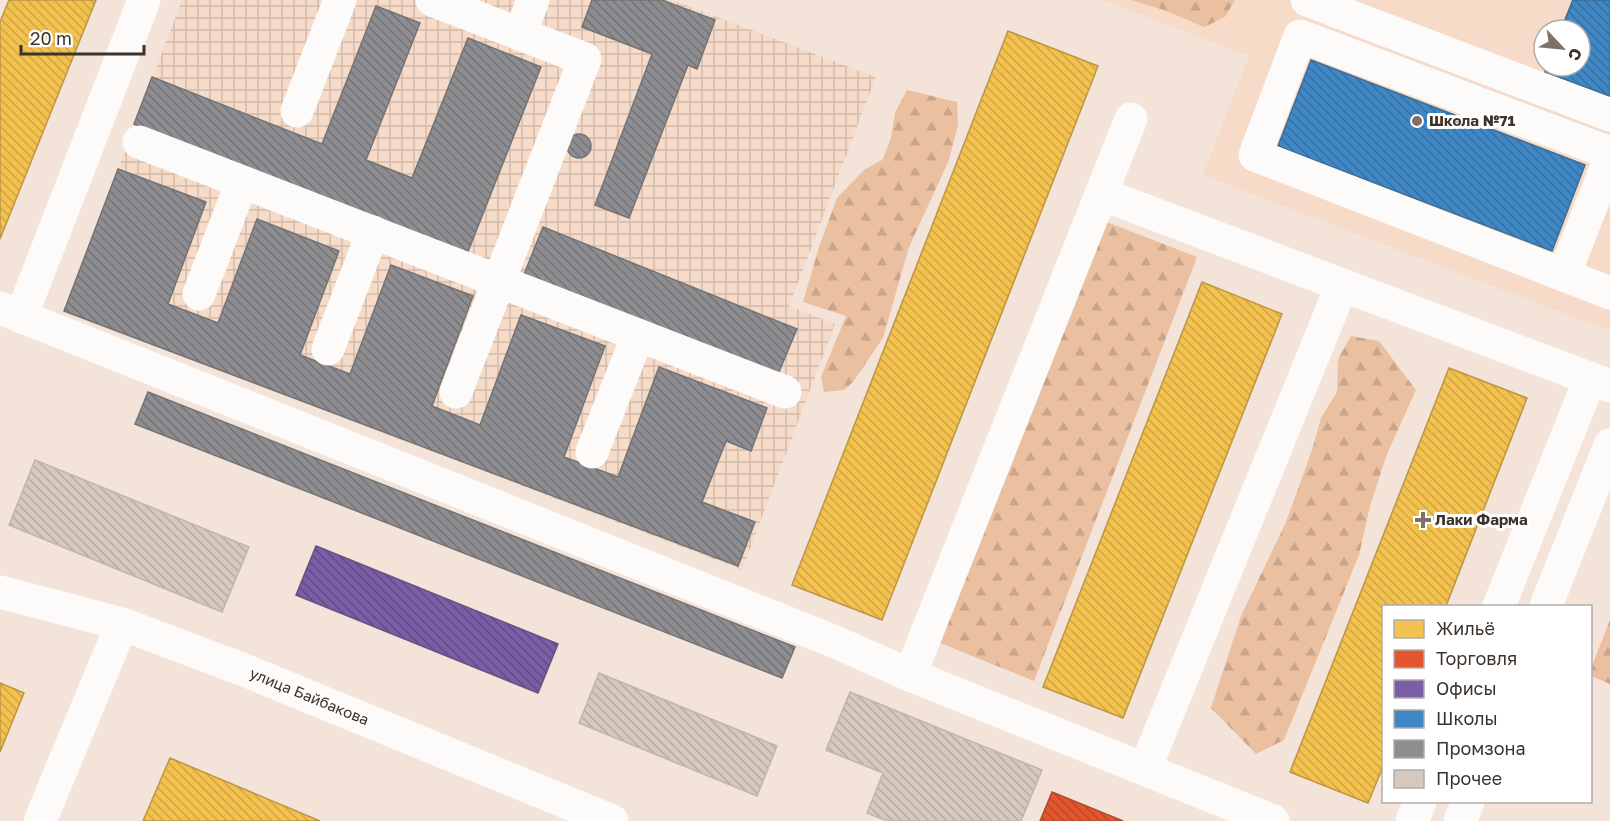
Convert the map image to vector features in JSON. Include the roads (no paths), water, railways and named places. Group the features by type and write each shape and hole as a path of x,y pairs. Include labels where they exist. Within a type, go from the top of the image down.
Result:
{"street":[{"path":"144,0 11,312 822,637 910,675 1273,821"},
{"path":"297,111 340,0"},
{"path":"432,0 585,59 456,392"},
{"path":"520,34 533,0"},
{"path":"1307,0 1610,115"},
{"path":"1610,153 1300,36 1255,155 1610,293"},
{"path":"910,675 1131,119"},
{"path":"139,142 785,392"},
{"path":"1564,275 1610,158"},
{"path":"199,294 242,182"},
{"path":"1101,194 1600,382 1499,605"},
{"path":"328,349 373,232"},
{"path":"1145,769 1342,285"},
{"path":"592,452 638,335"},
{"path":"1546,605 1610,446"},
{"name":"улица Байбакова","path":"0,592 122,624 244,670 612,821"},
{"path":"40,821 122,624"},
{"path":"1412,821 1419,803"},
{"path":"1460,821 1467,803"}],"place":[{"name":"Школа №71","path":"1417,121"},
{"name":"Лаки Фарма","path":"1423,520"}]}
